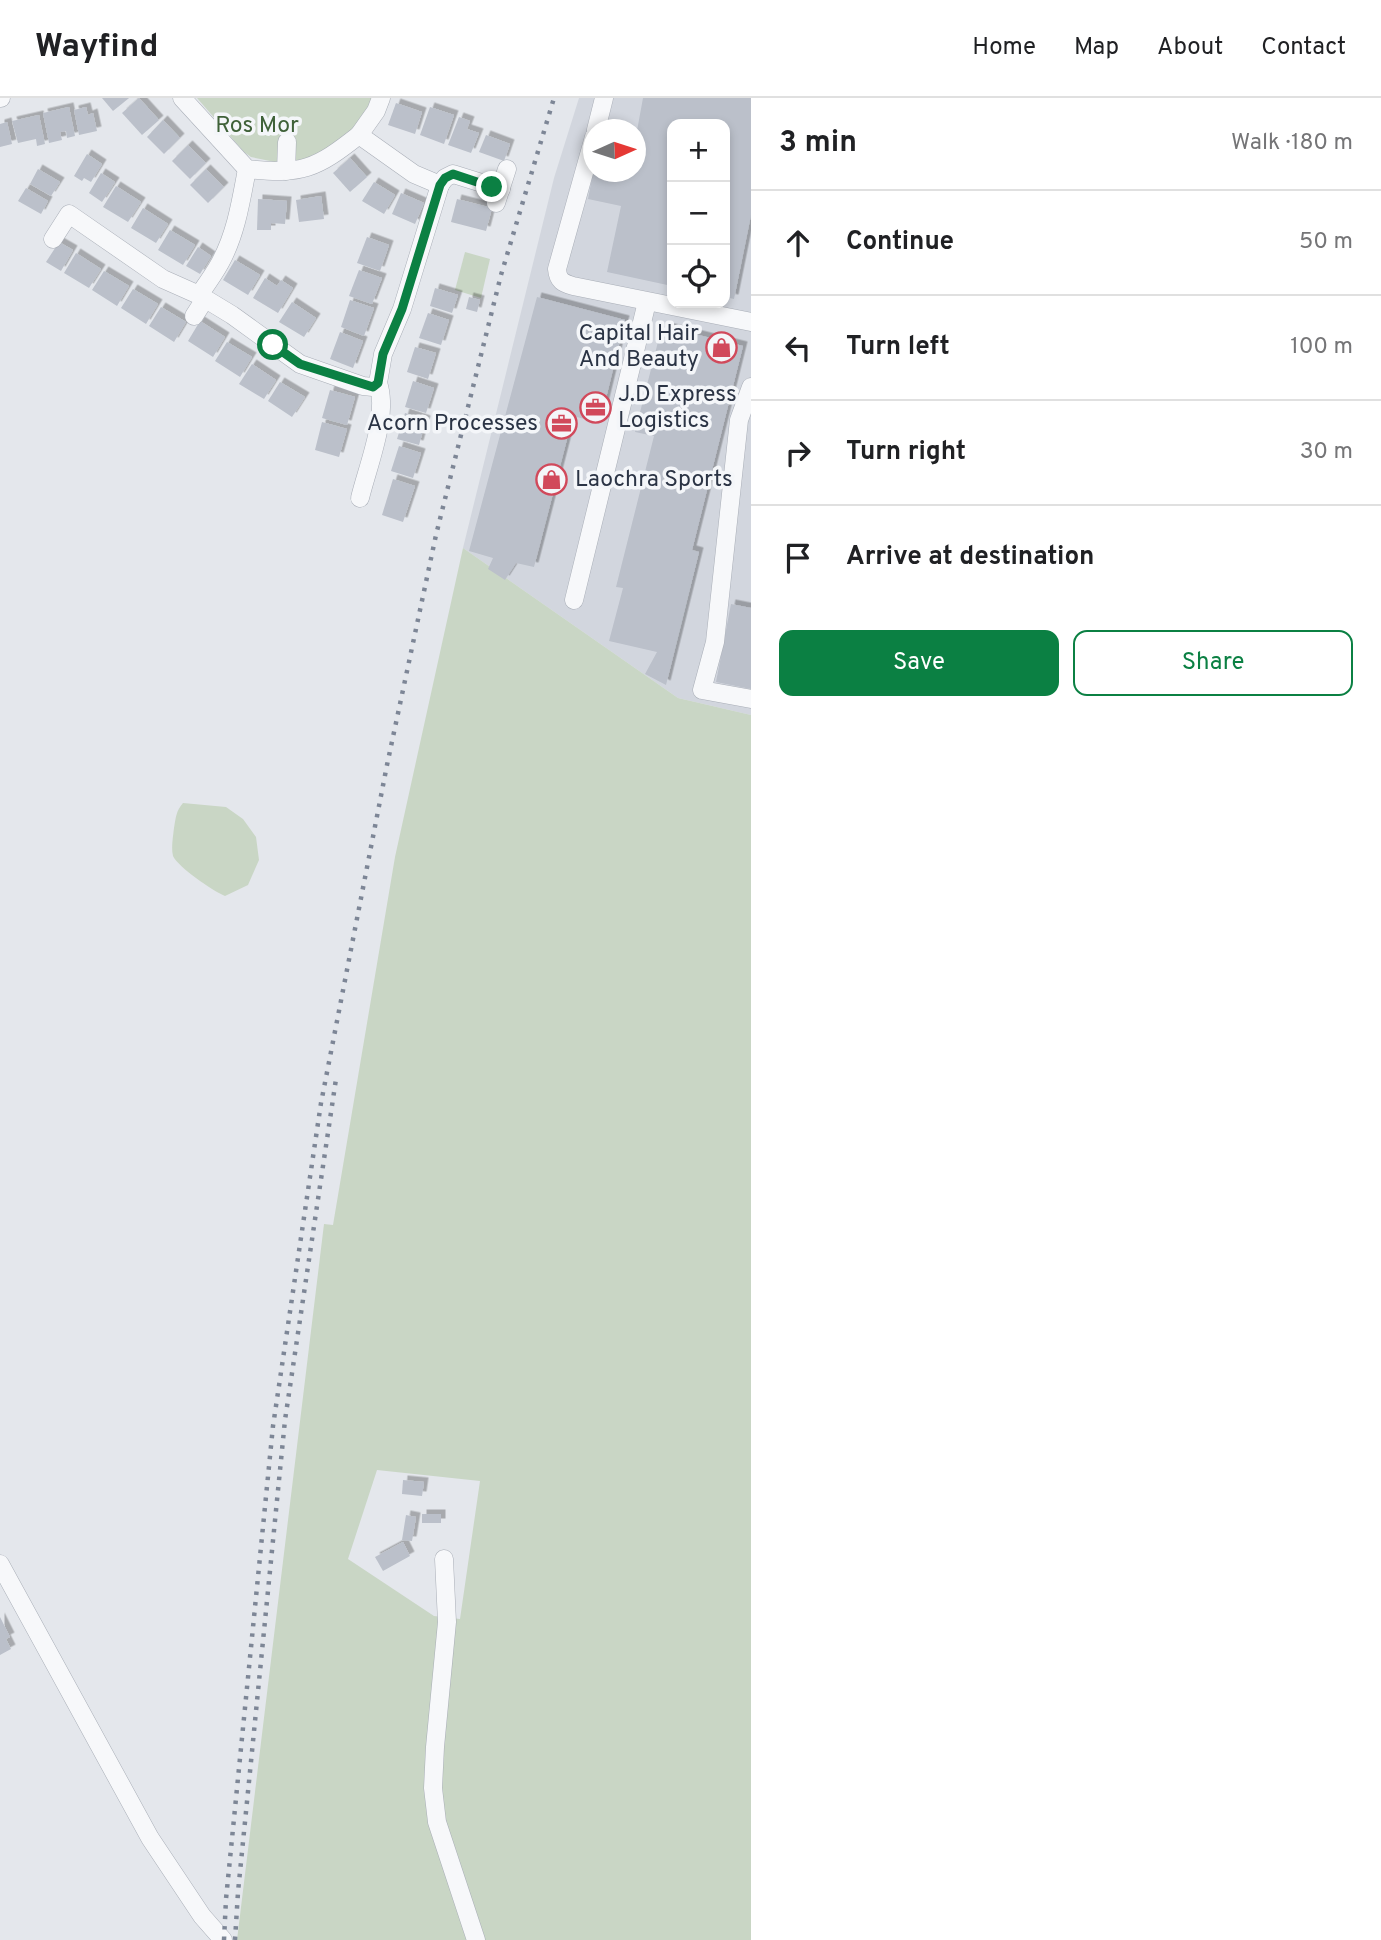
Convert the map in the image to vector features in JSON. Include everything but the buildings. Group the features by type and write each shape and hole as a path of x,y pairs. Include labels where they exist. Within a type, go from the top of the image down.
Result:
{"street":[{"path":"182,98 247,169 286,171 316,165 359,135 376,111 381,98"},
{"path":"599,119 604,98"},
{"path":"359,135 412,173 440,185"},
{"path":"286,171 287,142"},
{"path":"194,316 232,235 247,169"},
{"path":"360,498 380,420 383,401 378,383 383,354 402,309 440,185 445,178 453,174 499,196 508,169"},
{"path":"583,174 557,269 558,277 563,283 751,322"},
{"path":"53,239 69,214 163,279 232,315 300,364 363,386 373,387 378,383"},
{"path":"574,600 647,302"},
{"path":"751,387 739,420 743,452 715,642 702,690 751,699"},
{"path":"444,1559 447,1622 433,1788 437,1822 476,1940"},
{"path":"0,1563 150,1839 202,1916 223,1940"}],"shaded area":[{"path":"579,98 751,98 751,715 678,698 463,548 554,178"}],"green space":[{"name":"Ros Mor","path":"197,98 374,98 358,126 307,162 275,162 251,157 244,152"},
{"path":"465,252 490,259 481,298 455,290"},
{"path":"463,548 678,698 751,715 751,1940 237,1940 324,1224 333,1225 395,857","holes":["377,1470 480,1481 460,1619 434,1616 348,1559"]},
{"path":"183,803 226,807 243,819 256,837 259,860 248,885 225,896 196,878 176,861 172,853 173,835 177,814"}],"railway":[{"path":"224,1940 273,1426 321,1103 387,765 436,535 501,275 554,98"},
{"path":"235,1940 285,1420 336,1079"}],"place":[{"name":"Capital Hair And Beauty","path":"722,347"},
{"name":"J.D Express Logistics","path":"595,408"},
{"name":"Acorn Processes","path":"561,424"},
{"name":"Laochra Sports","path":"552,480"}],"route":[{"path":"273,345 300,364 373,387 380,378 387,341 402,309 440,185 445,178 453,174 492,187"}]}
